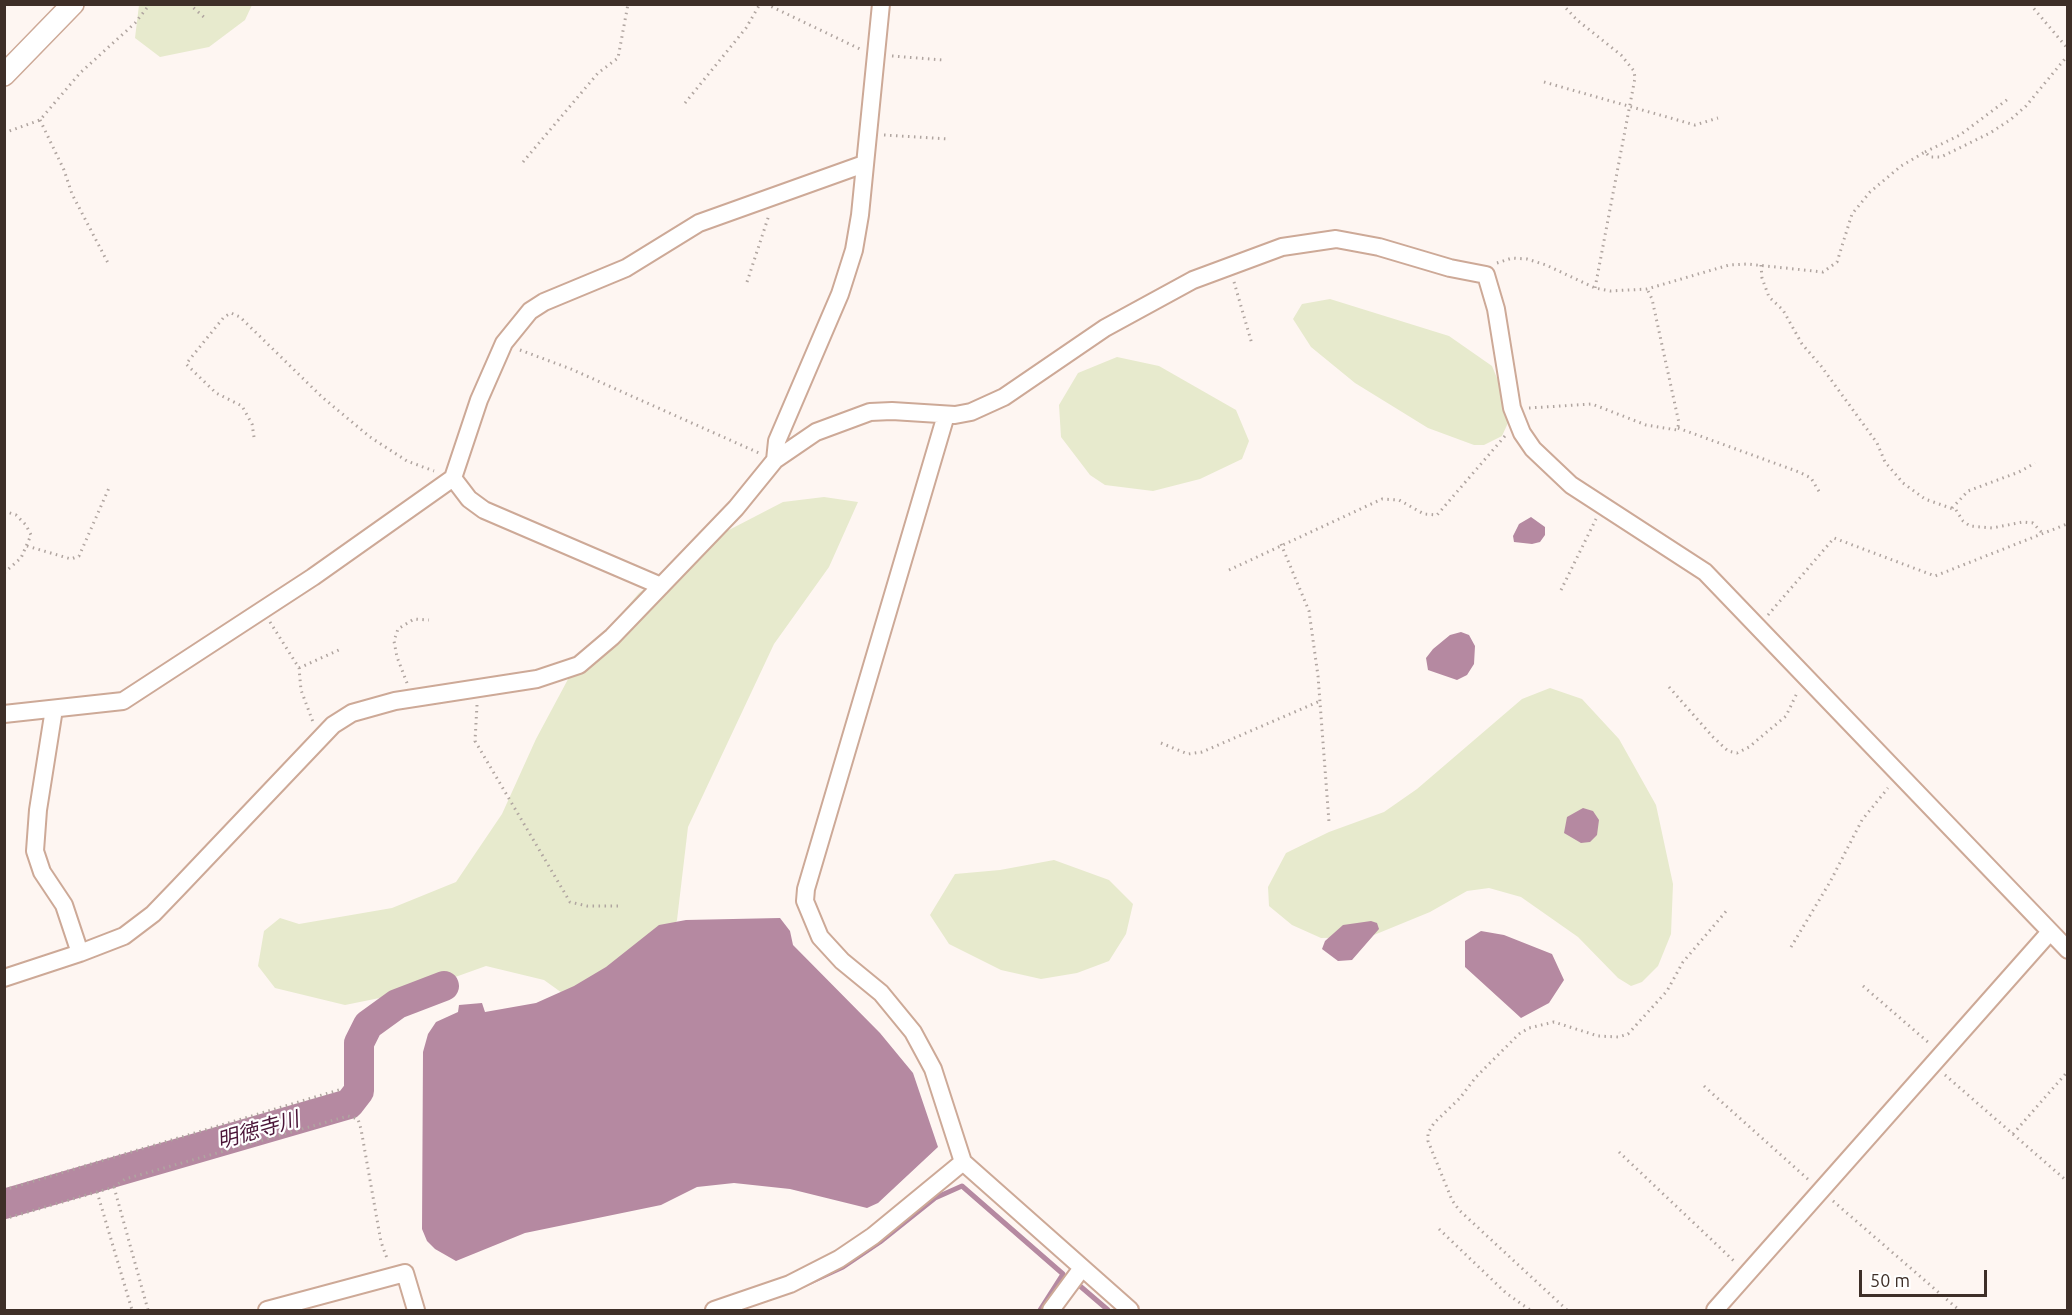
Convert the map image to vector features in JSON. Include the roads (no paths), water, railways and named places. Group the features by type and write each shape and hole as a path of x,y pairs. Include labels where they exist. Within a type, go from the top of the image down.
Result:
{"street":[{"path":"4,75 73,4"},
{"path":"775,460 777,441 847,276 860,215 881,4"},
{"path":"4,714 123,700 262,610 453,477 479,400 504,343 530,312 544,302 626,268 699,223 864,164"},
{"path":"4,978 81,953 124,936 153,914 333,725 360,710 413,698 537,679 579,665 612,637 736,508 775,460 816,432 870,412 892,411 946,415 971,412 1004,397 1035,374 1157,298 1229,265 1282,247 1336,239 1380,247 1450,268 1486,275 1496,309 1508,387 1517,419 1533,449 1552,469 1705,572 2067,950"},
{"path":"946,415 806,889 805,901 820,937 842,961 881,993 913,1032 933,1069 963,1162 1130,1311"},
{"path":"453,477 469,499 484,510 661,586"},
{"path":"54,709 38,810 36,851 42,872 64,905 81,953"},
{"path":"1715,1311 2049,933"},
{"path":"714,1311 790,1284 839,1259 873,1236 963,1162"},
{"path":"1051,1311 1082,1269"},
{"path":"267,1311 393,1274 405,1273 416,1311"}],"waterway":[{"name":"明徳寺川","path":"4,1204 349,1104 359,1091 359,1043 368,1025 397,1004 444,986"},
{"path":"804,1285 843,1267 880,1242 935,1198 962,1186 1063,1274 1040,1310"},
{"path":"1080,1286 1108,1310"}]}
